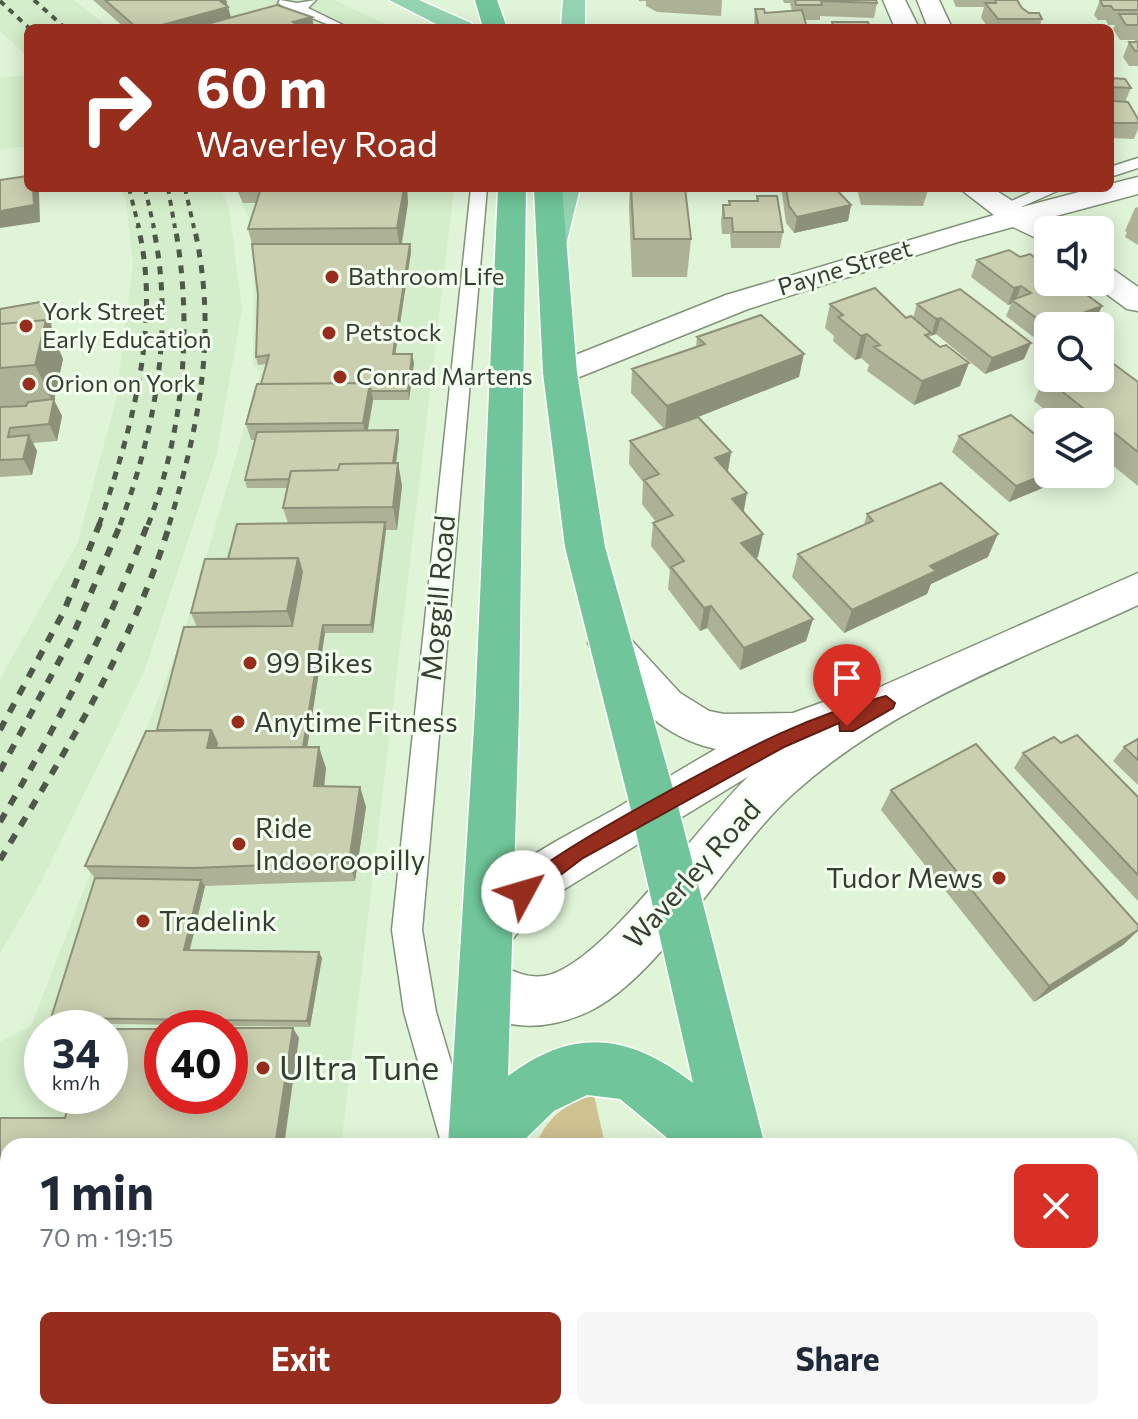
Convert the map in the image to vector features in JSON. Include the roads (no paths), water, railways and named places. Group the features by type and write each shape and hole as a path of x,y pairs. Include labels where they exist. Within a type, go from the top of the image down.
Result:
{"highway":[{"path":"486,0 494,24"},
{"name":"Moggill Road","path":"477,1138 488,957 510,362 512,192"},
{"path":"548,192 560,373 585,547 655,810 734,1138"},
{"path":"491,1138 506,1117 538,1088 564,1073 602,1067 626,1071 649,1083 708,1138"}],"main road":[{"path":"400,0 454,24"},
{"path":"573,24 574,0"},
{"path":"552,241 565,192"}],"street":[{"path":"894,0 905,24"},
{"path":"928,0 938,24"},
{"name":"Payne Street","path":"1114,189 1138,185"},
{"path":"984,192 1015,203 1034,223"},
{"name":"Payne Street","path":"560,373 737,302 948,236 1015,203 1090,192"},
{"path":"1114,285 1138,302"},
{"name":"Waverley Road","path":"886,703 812,724 552,868 514,899 488,957 504,995 524,1002 548,1002 578,990 619,956 742,814 786,773 847,726 886,703 1138,588"},
{"path":"609,643 666,710 693,727 746,734 812,724"}],"lane":[{"path":"278,0 304,5 335,24"},
{"path":"242,24 304,5"},
{"path":"1114,171 1138,163"},
{"name":"Moggill Road","path":"457,1138 418,1014 409,967 407,930 479,192"},
{"name":"Payne Street","path":"1015,203 1045,192"}],"railway":[{"path":"34,0 61,24"},
{"path":"0,1 25,24"},
{"path":"130,192 139,228"},
{"path":"146,192 154,228"},
{"path":"169,192 175,228"},
{"path":"186,192 194,228"},
{"path":"99,525 132,415 145,339 145,263 138,226"},
{"path":"120,525 143,452 158,378 162,302 153,226"},
{"path":"148,525 170,452 182,377 183,301 175,226"},
{"path":"169,525 189,450 202,377 205,303 194,226"},
{"path":"0,730 64,611 100,523"},
{"path":"0,771 72,637 121,523"},
{"path":"0,822 80,676 148,523"},
{"path":"0,860 96,696 137,611 170,523"}],"place":[{"name":"Bathroom Life","path":"332,277"},
{"name":"York Street Early Education","path":"26,326"},
{"name":"Petstock","path":"329,333"},
{"name":"Conrad Martens","path":"340,377"},
{"name":"Orion on York","path":"29,384"},
{"name":"99 Bikes","path":"250,663"},
{"name":"Anytime Fitness","path":"238,722"},
{"name":"Ride Indooroopilly","path":"239,844"},
{"name":"Tudor Mews","path":"999,878"},
{"name":"Tradelink","path":"143,921"},
{"name":"Ultra Tune","path":"263,1068"}]}
